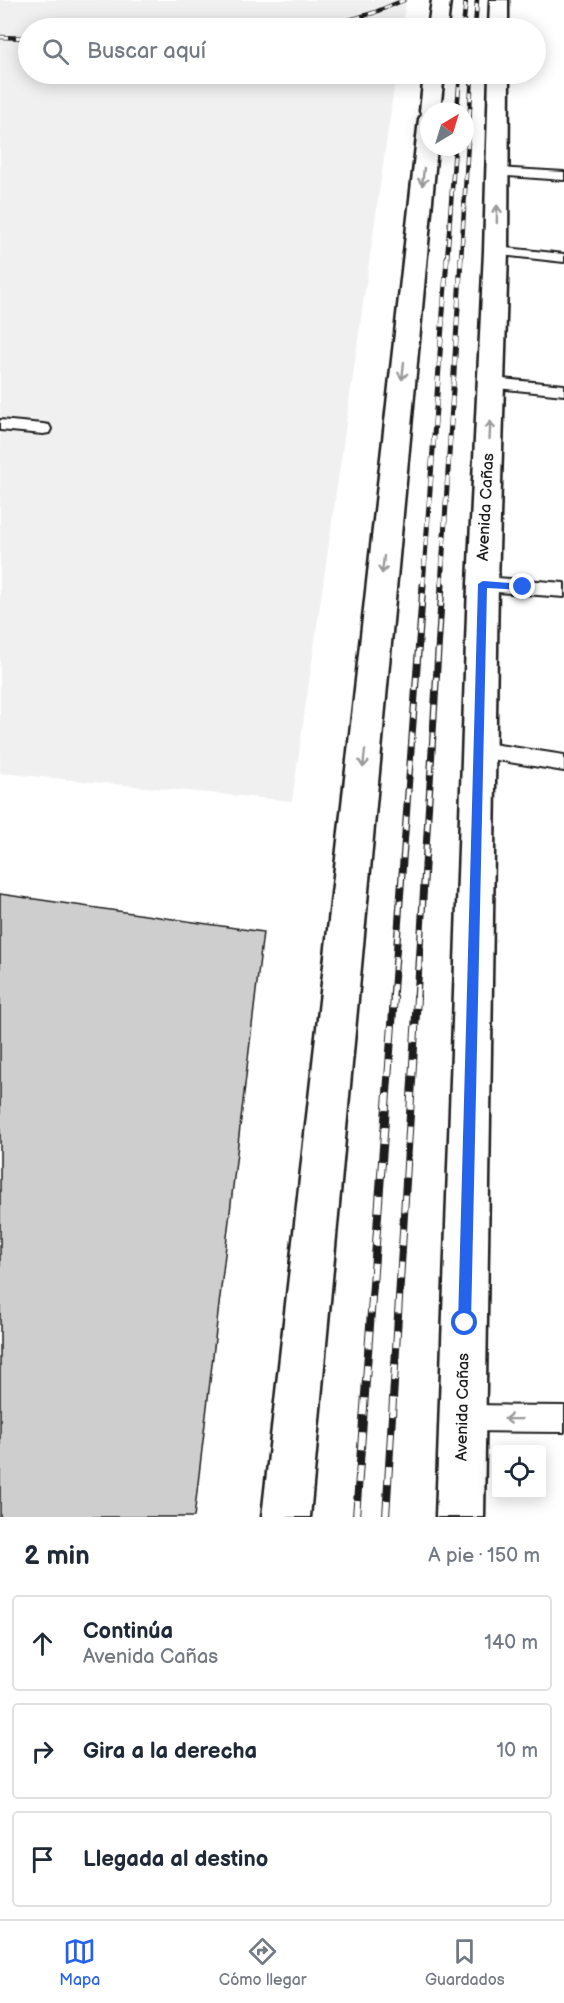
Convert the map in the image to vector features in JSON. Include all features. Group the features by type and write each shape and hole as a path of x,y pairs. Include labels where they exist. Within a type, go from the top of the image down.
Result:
{"street":[{"path":"439,18 441,0"},
{"path":"499,0 499,18"},
{"path":"431,102 433,84"},
{"name":"Avenida Cañas","path":"460,1517 483,584 492,383 499,84"},
{"path":"286,1517 425,156"}],"lane":[{"path":"498,172 564,176"},
{"path":"496,251 564,258"},
{"path":"492,383 564,390"},
{"path":"0,425 44,429"},
{"path":"483,584 564,590"},
{"path":"479,750 564,763"},
{"path":"462,1418 564,1419"}],"shaded area":[{"path":"0,0 406,0 403,18 18,18 18,84 395,84 292,801 0,773"}],"building":[{"path":"0,894 263,932 194,1517 0,1517"}],"railway":[{"path":"356,18 404,0"},
{"path":"464,18 466,0"},
{"path":"476,18 477,0"},
{"path":"0,37 18,38"},
{"path":"458,102 459,84"},
{"path":"461,260 471,84"},
{"path":"447,260 454,156"},
{"path":"423,586 447,258"},
{"path":"441,586 461,258"},
{"path":"393,998 423,585"},
{"path":"417,998 442,585"},
{"path":"356,1517 394,997"},
{"path":"386,1517 417,997"}],"route":[{"path":"465,1323 483,584 523,587"}]}
